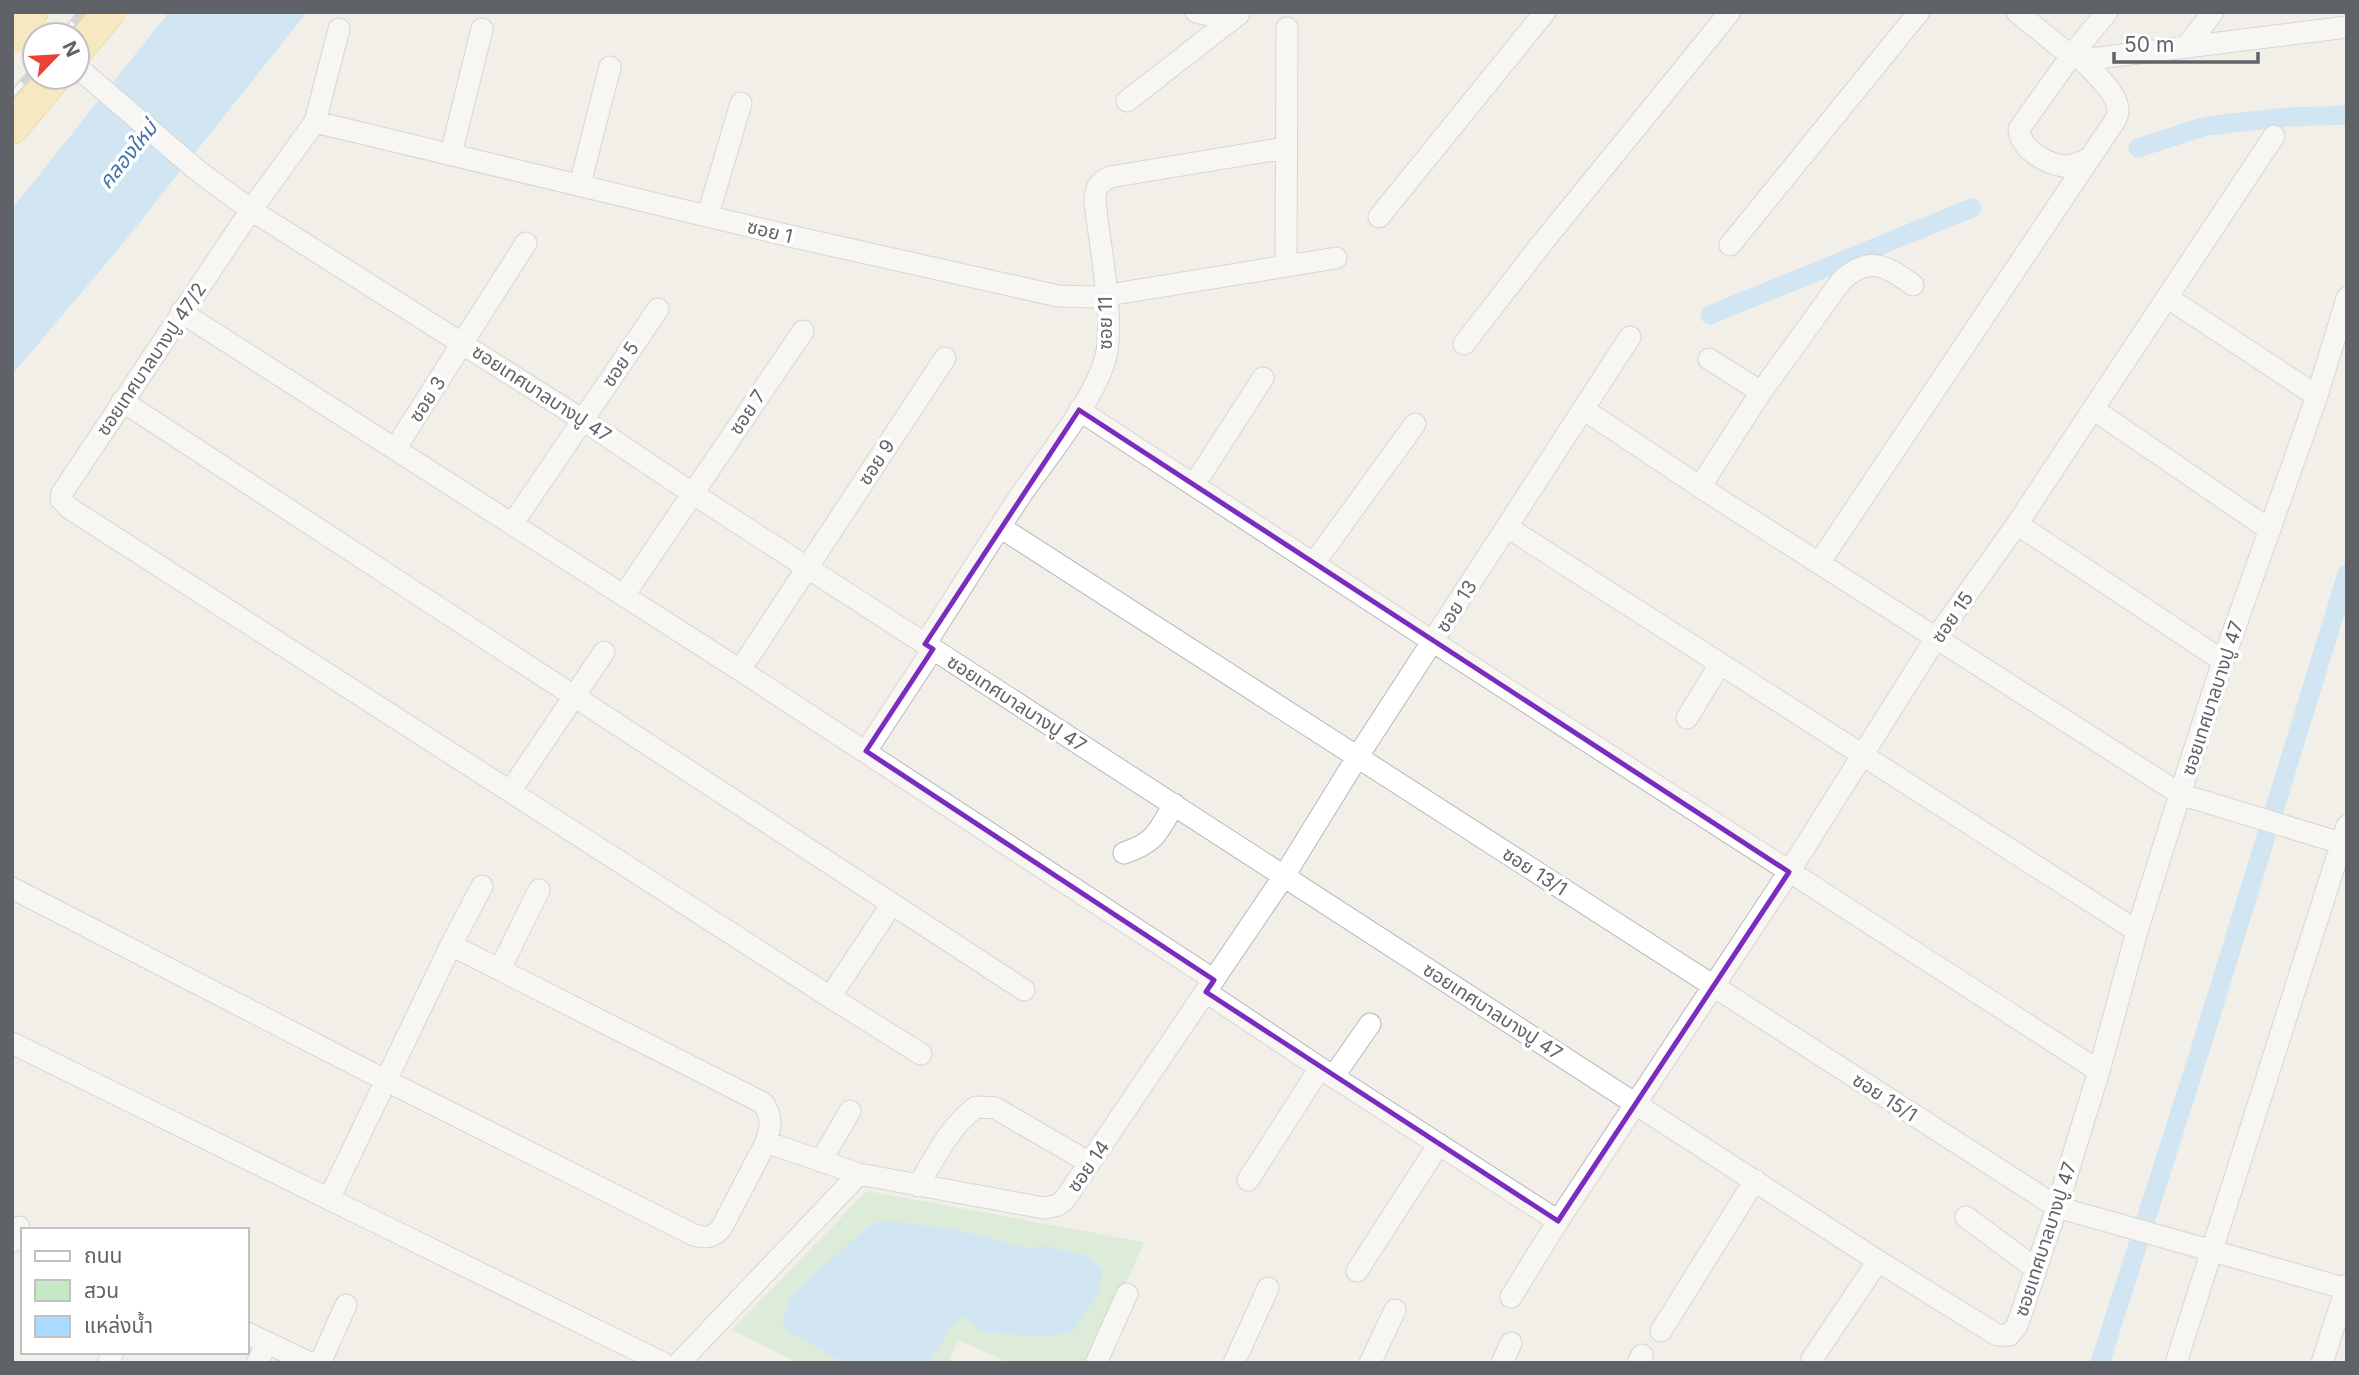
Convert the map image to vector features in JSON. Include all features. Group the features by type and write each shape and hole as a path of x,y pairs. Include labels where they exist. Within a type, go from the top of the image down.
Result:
{"highway":[{"path":"12,36 32,12"},
{"path":"91,33 109,12"},
{"path":"12,128 43,91"}],"street":[{"path":"1196,12 1236,16"},
{"path":"1464,344 1543,242 1730,12"},
{"path":"1730,245 1919,12"},
{"path":"1819,563 2119,111 2106,86 2076,58 2017,12"},
{"path":"2090,158 2074,165 2063,166 2049,161 2024,146 2019,139 2018,129 2076,58 2107,12"},
{"path":"2186,47 2213,12"},
{"path":"1379,217 1536,15"},
{"path":"1127,101 1236,16"},
{"path":"2076,58 2122,57 2347,27"},
{"path":"251,210 315,122 339,29"},
{"path":"451,154 482,29"},
{"path":"1286,265 1287,29"},
{"path":"580,184 610,67"},
{"name":"ซอยเทศบาลบางปู 47","path":"91,79 198,171 251,210 464,343 929,647 1878,1261 1997,1335 2008,1335 2017,1326 2099,1071 2137,931 2180,794 2347,298"},
{"path":"708,215 741,103"},
{"name":"ซอย 1","path":"315,122 1058,296 1079,298 1106,295 1336,258"},
{"name":"ซอย 15","path":"1511,1297 1788,872 1936,638 2018,524 2274,136"},
{"name":"ซอย 11","path":"866,751 1000,527 1079,410 1098,377 1106,354 1106,295 1095,202 1098,184 1110,177 1285,148"},
{"name":"ซอยเทศบาลบางปู 47/2","path":"251,210 122,401 62,493 61,499 69,508 511,790"},
{"name":"ซอย 3","path":"395,449 526,243"},
{"path":"1700,487 1761,393 1842,280 1854,269 1866,265 1883,266 1913,285"},
{"path":"2168,298 2316,396"},
{"name":"ซอย 5","path":"513,523 657,309"},
{"path":"181,312 866,751 1210,986 1326,1073 1559,1221"},
{"name":"ซอย 7","path":"624,595 803,331"},
{"name":"ซอย 13","path":"1284,876 1358,756 1630,337"},
{"name":"ซอย 9","path":"740,670 944,358"},
{"path":"1709,359 1761,393"},
{"path":"1194,485 1263,379"},
{"path":"122,401 1024,990"},
{"path":"1583,409 1700,487 2180,794 2345,838 2176,1363"},
{"path":"2093,409 2270,530"},
{"path":"1079,410 1788,872 2099,1071"},
{"path":"1314,563 1415,424"},
{"path":"2018,524 2223,661"},
{"name":"ซอย 13/1","path":"1000,527 1713,987"},
{"path":"1507,527 2137,931"},
{"path":"604,652 511,790 921,1054"},
{"path":"1687,718 1720,664"},
{"path":"1124,853 1148,843 1174,804"},
{"name":"ซอย 14","path":"766,1142 859,1174 1052,1208 1065,1199 1284,876"},
{"path":"329,1199 450,945 482,886"},
{"path":"12,888 386,1080 703,1238 716,1234 766,1142 771,1118 763,1103 450,945"},
{"path":"500,969 539,890"},
{"path":"830,997 892,904"},
{"name":"ซอย 15/1","path":"1713,987 2057,1207 2346,1288"},
{"path":"1248,1180 1326,1073 1370,1024"},
{"path":"12,1043 663,1363"},
{"path":"918,1186 944,1143 967,1113 976,1107 995,1108 1090,1163"},
{"path":"821,1161 850,1111"},
{"path":"1357,1271 1439,1144"},
{"path":"679,1363 859,1174"},
{"path":"1661,1331 1755,1180"},
{"path":"1966,1217 2036,1269"},
{"path":"1812,1359 1878,1261"},
{"path":"1234,1363 1268,1288"},
{"path":"2322,1363 2346,1288"},
{"path":"1096,1363 1127,1294"},
{"path":"320,1363 346,1305"},
{"path":"1370,1363 1395,1310"},
{"path":"248,1334 310,1363"},
{"path":"257,1363 267,1343"},
{"path":"1502,1363 1511,1343"}],"highlighted area":[{"path":"1079,410 1789,872 1558,1221 1206,992 1214,980 866,751 933,649 925,644"}],"green space":[{"path":"867,1191 1144,1242 1091,1363 1010,1363 958,1340 949,1363 929,1363 952,1326 965,1316 984,1333 1043,1336 1103,1271 1089,1256 1047,1246 1028,1248 954,1229 892,1221 872,1223 791,1295 782,1322 787,1331 844,1363 798,1363 732,1330"}],"water":[{"name":"คลองใหม่","path":"169,12 307,12 124,242 12,375 12,209"},
{"path":"892,1221 954,1229 1028,1248 1047,1246 1089,1256 1103,1271 1099,1293 1073,1332 1043,1336 984,1333 964,1317 952,1326 929,1363 844,1363 787,1331 782,1322 791,1295 872,1223"}],"waterway":[{"path":"2138,148 2206,126 2288,117 2347,115"},
{"path":"1710,315 1972,208"},
{"path":"2100,1363 2347,574"}],"railway":[{"path":"75,21 82,12"},
{"path":"12,95 21,84"}]}
